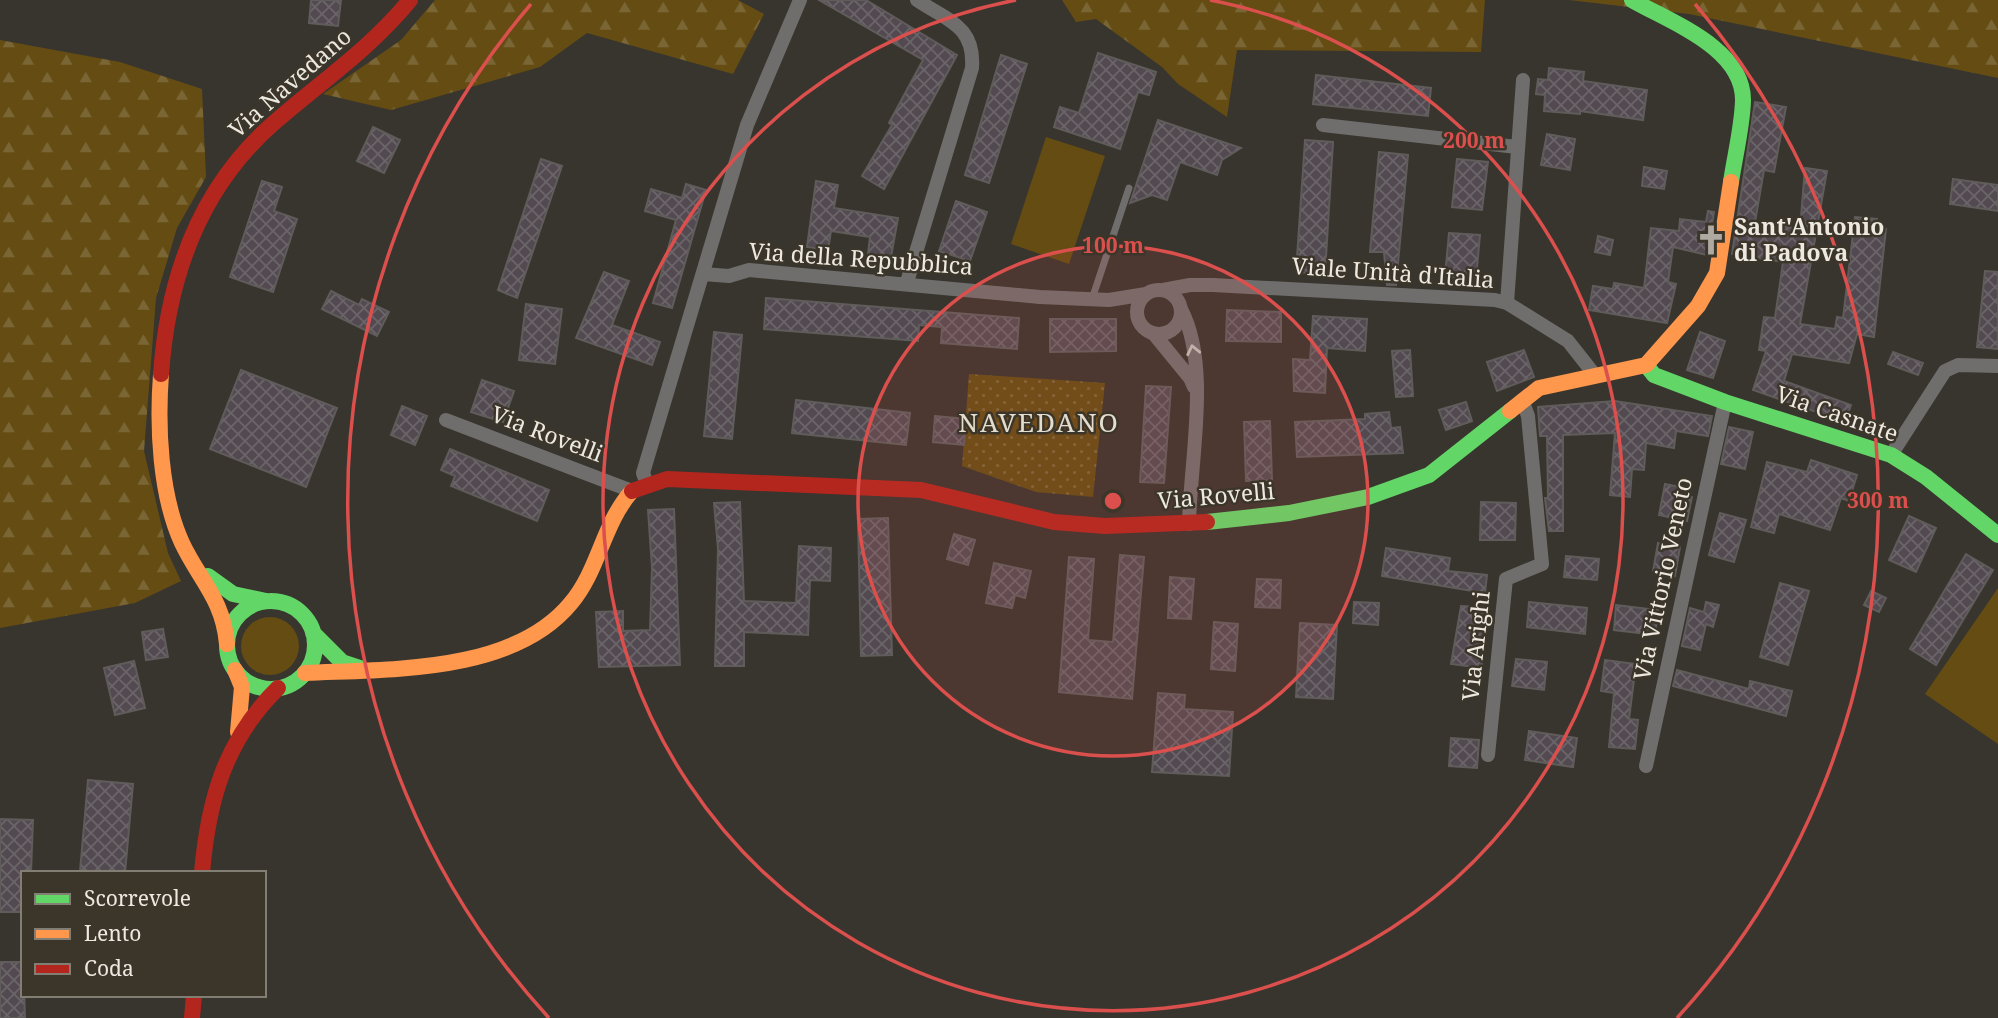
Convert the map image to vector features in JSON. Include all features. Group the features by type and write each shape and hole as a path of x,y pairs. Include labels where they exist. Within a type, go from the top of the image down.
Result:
{"street":[{"name":"Via Navedano","path":"227,644 226,618 219,600 184,548 173,519 160,429 159,382 166,327 187,238 204,205 257,138 375,39 410,0"},
{"path":"305,673 443,664 480,657 538,632 563,613 582,588 619,508 640,487 747,125 800,0"},
{"path":"907,282 972,68 973,50 970,38 961,29 917,0"},
{"path":"1632,0 1703,41 1730,62 1743,99 1717,273 1698,306 1646,365"},
{"path":"1507,303 1523,80"},
{"path":"1323,125 1517,147"},
{"name":"Via della Repubblica","path":"703,274 729,276 750,270 1109,300"},
{"name":"Viale Unità d'Italia","path":"1163,290 1190,285 1213,285 1507,303 1568,341 1594,374"},
{"path":"1109,300 1163,290 1172,294 1186,319 1196,366 1189,524"},
{"path":"1138,317 1140,301 1146,294"},
{"path":"1109,300 1122,304 1138,317 1147,331 1154,334 1190,378 1195,392"},
{"path":"1154,334 1171,331 1177,326 1181,309"},
{"name":"Via Rovelli","path":"446,420 640,487 667,479 921,490 1054,522 1105,526 1189,524 1289,513 1402,486 1429,475 1539,388 1594,374 1615,373 1646,365"},
{"name":"Via Casnate","path":"1646,365 1654,375 1891,455 1926,477 1998,535"},
{"path":"1891,455 1945,371 1958,365 1998,366"},
{"name":"Via Arighi","path":"1488,755 1506,579 1542,564 1528,416 1522,400"},
{"name":"Via Vittorio Veneto","path":"1646,766 1725,401"},
{"path":"196,567 233,594 276,601 295,608 310,623 313,633 313,658 305,673 293,683 278,688 238,732 217,778 205,828 202,871"},
{"path":"238,732 242,687 227,644 233,624 239,615 247,608 266,601"},
{"path":"313,633 342,662 368,669"},
{"path":"234,669 249,682 278,688"},
{"path":"192,1018 194,997"}],"lane":[{"path":"1092,299 1129,188"}],"green space":[{"path":"435,0 738,0 764,14 733,74 587,33 540,67 391,110 323,94 401,40"},
{"path":"1062,0 1485,0 1481,52 1237,50 1227,117 1178,84 1162,67 1096,19 1076,22"},
{"path":"1569,0 1998,0 1998,78 1689,14"},
{"path":"0,40 120,62 202,89 206,177 177,228 156,298 144,451 168,553 181,581 135,603 0,628"},
{"path":"1046,137 1105,156 1069,264 1011,244"},
{"path":"969,374 1105,383 1093,497 1036,492 962,466"},
{"path":"1998,588 1998,744 1925,694"},
{"path":"264,617 276,617 291,625 299,640 299,652 291,667 276,675 264,675 249,667 241,652 241,640 249,625"}],"building":[{"path":"311,0 341,0 338,26 309,23"},
{"path":"819,0 866,0 957,55 884,189 862,176 892,125 889,123 923,60"},
{"path":"1098,53 1156,72 1149,95 1138,92 1120,149 1054,127 1060,107 1079,113"},
{"path":"1001,55 1027,64 989,183 965,175"},
{"path":"1549,68 1584,72 1583,81 1647,90 1643,120 1580,111 1580,114 1544,111 1545,95 1536,94 1538,79 1548,80"},
{"path":"1316,75 1431,88 1428,116 1313,104"},
{"path":"1755,102 1786,107 1774,172 1764,170 1755,222 1800,229 1805,168 1827,171 1800,324 1835,329 1837,317 1843,318 1855,217 1877,219 1876,228 1886,229 1874,337 1857,334 1849,363 1792,354 1784,381 1851,405 1845,422 1753,390 1766,351 1759,350 1764,317 1775,318 1783,262 1732,254"},
{"path":"1158,120 1241,148 1222,160 1217,175 1180,162 1167,200 1152,195 1130,203"},
{"path":"373,127 400,140 384,173 357,161"},
{"path":"1547,134 1575,139 1570,170 1541,165"},
{"path":"1305,140 1333,142 1325,274 1296,272"},
{"path":"1379,152 1408,155 1396,285 1387,285 1384,252 1370,252"},
{"path":"541,159 562,166 517,298 498,290"},
{"path":"1457,159 1488,162 1482,210 1452,207"},
{"path":"1644,167 1667,171 1664,189 1642,186"},
{"path":"1953,179 1998,185 1998,211 1950,204"},
{"path":"262,181 282,187 274,211 297,219 273,292 230,277"},
{"path":"816,181 838,185 834,208 898,218 891,257 868,254 870,237 831,231 828,250 807,247"},
{"path":"686,184 706,190 672,308 653,303 676,220 645,211 651,189 682,198"},
{"path":"956,201 987,212 970,261 939,251"},
{"path":"1708,211 1714,212 1707,255 1673,247 1668,282 1676,284 1667,323 1589,310 1593,286 1613,289 1614,283 1644,288 1651,228 1679,231 1680,219 1706,222"},
{"path":"1449,233 1480,235 1476,279 1445,276"},
{"path":"1598,236 1613,240 1610,255 1595,252"},
{"path":"1985,271 1998,272 1998,349 1977,347"},
{"path":"604,272 629,281 612,325 660,342 652,365 576,338"},
{"path":"331,291 359,305 362,299 389,312 377,336 322,309"},
{"path":"766,298 1019,318 1017,349 941,343 942,327 919,325 918,341 764,329"},
{"path":"526,304 562,309 555,364 519,360"},
{"path":"1227,310 1281,312 1281,342 1226,341"},
{"path":"1313,316 1367,319 1365,351 1327,348 1325,393 1294,391 1293,359 1310,360"},
{"path":"1050,319 1116,319 1116,351 1050,352"},
{"path":"714,332 742,335 732,439 704,436"},
{"path":"1700,332 1725,341 1713,378 1687,370"},
{"path":"1410,350 1413,396 1396,397 1392,351"},
{"path":"1524,350 1534,377 1497,391 1487,362"},
{"path":"1893,352 1923,363 1918,375 1888,364"},
{"path":"241,370 337,408 306,487 210,449"},
{"path":"482,380 514,391 503,422 471,412"},
{"path":"1146,386 1171,387 1164,483 1140,482"},
{"path":"796,400 910,413 906,445 792,433"},
{"path":"1615,401 1712,416 1708,436 1676,431 1674,448 1646,443 1644,470 1632,469 1630,497 1610,495 1615,433 1563,435 1563,531 1549,531 1545,498 1548,498 1547,436 1540,436 1538,407"},
{"path":"1466,402 1472,421 1446,430 1439,410"},
{"path":"402,406 427,416 415,445 391,435"},
{"path":"1389,412 1391,428 1400,427 1403,453 1297,457 1295,422 1365,419 1365,414"},
{"path":"935,416 966,419 964,445 933,442"},
{"path":"1270,421 1272,480 1246,481 1244,422"},
{"path":"1729,427 1753,432 1745,469 1721,464"},
{"path":"450,449 549,490 537,521 451,486 455,476 441,470"},
{"path":"1811,460 1857,475 1849,501 1841,498 1830,530 1779,514 1774,533 1751,527 1767,462 1807,472"},
{"path":"1665,484 1680,487 1678,494 1692,497 1687,521 1659,515"},
{"path":"740,502 744,601 796,603 799,546 831,548 830,581 810,580 808,635 744,632 744,666 715,666 718,549 714,503"},
{"path":"1481,502 1516,503 1515,540 1480,540"},
{"path":"674,509 680,665 599,667 596,612 623,611 623,631 650,630 652,568 648,510"},
{"path":"1720,513 1746,520 1734,562 1709,555"},
{"path":"1909,516 1936,528 1916,572 1889,560"},
{"path":"888,518 892,655 861,656 858,519"},
{"path":"954,534 975,540 968,565 947,559"},
{"path":"1658,543 1680,547 1675,576 1653,571"},
{"path":"1386,548 1450,558 1448,571 1487,575 1485,593 1382,576"},
{"path":"1966,554 1993,570 1936,665 1910,649"},
{"path":"1120,555 1144,557 1132,699 1059,692 1069,557 1094,559 1088,640 1113,642"},
{"path":"1566,556 1599,559 1597,580 1564,577"},
{"path":"994,563 1031,571 1025,598 1015,595 1012,608 986,603"},
{"path":"1170,577 1194,579 1191,619 1168,618"},
{"path":"1257,579 1281,580 1280,608 1255,607"},
{"path":"1780,583 1809,591 1788,665 1760,657"},
{"path":"1871,591 1886,598 1879,612 1864,605"},
{"path":"1354,602 1379,603 1378,625 1353,623"},
{"path":"1529,602 1587,608 1585,634 1527,627"},
{"path":"1706,602 1719,605 1713,627 1706,624 1700,650 1682,646 1690,608 1704,612"},
{"path":"1616,605 1658,610 1655,635 1614,630"},
{"path":"1461,606 1483,607 1481,633 1486,633 1481,668 1451,664"},
{"path":"1214,622 1238,624 1235,671 1211,669"},
{"path":"1300,623 1337,625 1333,699 1296,697"},
{"path":"163,629 168,657 146,660 142,632"},
{"path":"1516,659 1547,662 1544,690 1512,686"},
{"path":"1605,660 1636,664 1629,719 1638,720 1635,749 1609,747 1614,693 1601,691"},
{"path":"134,661 145,708 115,715 104,668"},
{"path":"1677,670 1749,689 1750,681 1792,691 1786,716 1673,686"},
{"path":"1158,693 1185,695 1184,709 1233,712 1229,776 1152,772"},
{"path":"1529,731 1577,738 1573,767 1525,760"},
{"path":"1451,738 1479,740 1477,768 1449,766"},
{"path":"88,780 133,784 125,871 80,871"},
{"path":"0,819 33,820 31,871 21,871 21,912 0,912"},
{"path":"0,962 21,962 21,997 24,997 25,1018 0,1018"}],"traffic: fast":[{"path":"1632,0 1702,39 1731,66 1740,82 1743,101 1731,182"},
{"path":"1646,365 1654,375 1725,402 1891,455 1926,477 1998,535"},
{"path":"1207,522 1289,513 1368,497 1429,475 1510,411"},
{"path":"208,576 233,594 266,601"},
{"path":"271,601 288,605 302,614 311,628 315,645 311,662 302,676 288,685 271,689 254,685 240,676 231,662 227,645 231,628 240,614 254,605 271,601"},
{"path":"313,633 342,662 360,668"}],"traffic: slow":[{"path":"1510,411 1539,388 1646,365 1698,306 1717,273 1731,182"},
{"path":"161,374 160,438 169,504 182,543 216,602 225,628 227,644"},
{"path":"305,673 410,668 447,663 483,655 517,643 546,626 571,603 588,576 614,517 632,491"},
{"path":"235,670 242,687 238,732"}],"traffic: jam":[{"path":"161,374 171,302 180,268 208,204 227,174 276,121 363,49 410,0"},
{"path":"632,491 667,479 921,490 1054,522 1105,526 1207,522"},
{"path":"202,871 209,821 222,773 245,729 278,688"},
{"path":"192,1018 194,997"}],"place":[{"name":"Sant'Antonio di Padova","path":"1711,240"}],"district":[{"name":"NAVEDANO","path":"1039,423"}]}
